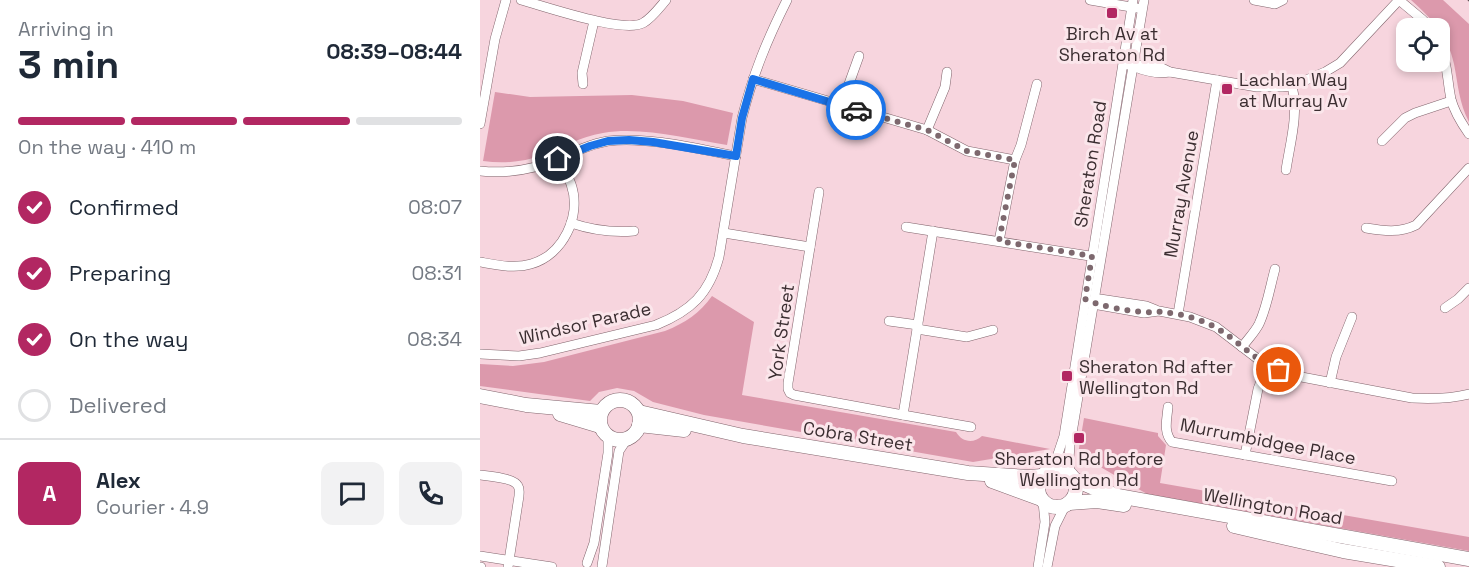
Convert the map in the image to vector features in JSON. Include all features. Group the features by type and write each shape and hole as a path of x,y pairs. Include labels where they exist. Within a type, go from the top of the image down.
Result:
{"highway":[{"path":"480,396 603,425 621,440 627,439 637,431 639,418 635,406 623,399 610,402 604,406 603,425"},
{"name":"Cobra Street","path":"639,418 968,473 1029,477 1045,474"},
{"path":"1059,469 1072,477 1076,491 1067,504 1052,507 1042,500 1038,484 1045,474 1059,469"},
{"name":"Cobra Street","path":"968,473 1007,485 1042,500"},
{"name":"Wellington Road","path":"1072,477 1118,496 1469,560"},
{"name":"Wellington Road","path":"1067,504 1097,501 1118,504 1232,525 1343,551 1438,567"},
{"path":"1359,540 1412,555 1418,564 1427,558 1469,560"}],"street":[{"path":"480,124 484,72 506,0"},
{"path":"521,0 594,21 625,26 641,25 666,0"},
{"name":"Windsor Parade","path":"480,354 519,357 656,325 672,319 699,298 716,270 742,118 753,79 764,48 787,0"},
{"path":"1090,0 1143,4"},
{"path":"1254,0 1275,4 1283,0"},
{"path":"1123,64 1159,74 1170,72 1257,87 1292,86 1340,63 1399,0 1421,18"},
{"name":"Sheraton Road","path":"1072,477 1069,460 1070,445 1132,3"},
{"name":"Sheraton Road","path":"1096,257 1143,4"},
{"path":"583,84 582,73 594,21"},
{"path":"841,106 859,56"},
{"path":"927,130 945,87 947,72"},
{"path":"1448,72 1451,101 1469,134"},
{"path":"753,79 927,130 967,151 1015,160"},
{"name":"Murray Avenue","path":"1178,314 1217,80"},
{"path":"999,241 1015,160 1021,146 1037,84"},
{"path":"1286,170 1295,112 1292,86"},
{"path":"1382,141 1405,118 1451,101"},
{"path":"480,171 516,172 536,168 608,141 653,142 736,156"},
{"path":"480,262 508,267 531,265 558,247 572,224 574,204 572,186 558,159"},
{"path":"1366,228 1406,230 1416,225 1469,168"},
{"name":"York Street","path":"819,192 788,389 790,393 800,397 903,415"},
{"path":"572,224 607,232 634,231"},
{"path":"906,227 1096,257"},
{"path":"933,231 903,415 971,427"},
{"path":"724,233 810,247"},
{"path":"1242,347 1260,323 1275,268"},
{"path":"1445,308 1469,288"},
{"path":"1091,300 1144,313 1159,311 1203,321 1216,327 1267,366 1291,375 1412,398 1452,398 1469,394"},
{"name":"Sheraton Road","path":"1045,474 1058,457 1064,436 1091,300"},
{"path":"1330,383 1336,357 1352,317"},
{"path":"889,321 966,337 993,330"},
{"path":"1245,455 1258,389 1267,366"},
{"name":"Murrumbidgee Place","path":"1168,407 1166,430 1167,437 1172,442 1392,481"},
{"path":"584,565 594,543 608,453 603,425"},
{"path":"584,565 592,563 603,566 602,557 619,451 627,439"},
{"path":"480,475 510,480 519,486 508,563"},
{"path":"1038,567 1045,522 1042,500"},
{"path":"1047,567 1054,526 1067,504"},
{"path":"1343,551 1397,567"},
{"path":"480,556 508,563 552,567"}],"shaded area":[{"path":"1411,0 1443,0 1469,24 1469,122 1461,101 1450,51 1450,18 1429,18"},
{"path":"495,92 530,97 632,95 683,101 733,113 727,145 665,134 618,131 587,137 528,159 513,162 483,161"},
{"path":"712,296 754,322 742,395 956,432 968,441 982,436 1050,449 973,462 704,415 653,402 634,391 617,388 599,392 590,401 480,386 480,364 513,366 544,362 665,331 692,317"},
{"path":"1084,418 1158,433 1166,445 1160,483 1469,537 1469,551 1147,494 1078,454"}],"way so far":[{"path":"856,110 927,130 967,151 1015,160 999,241 1092,256 1085,299 1093,304 1144,313 1159,311 1203,321 1228,335 1253,357 1279,370"}],"place":[{"name":"Birch Av at Sheraton Rd","path":"1112,13"},
{"name":"Lachlan Way at Murray Av","path":"1227,89"},
{"name":"Sheraton Rd after Wellington Rd","path":"1067,376"},
{"name":"Sheraton Rd before Wellington Rd","path":"1079,438"}],"route":[{"path":"558,159 608,141 629,140 736,156 742,118 753,79 856,110"}]}
